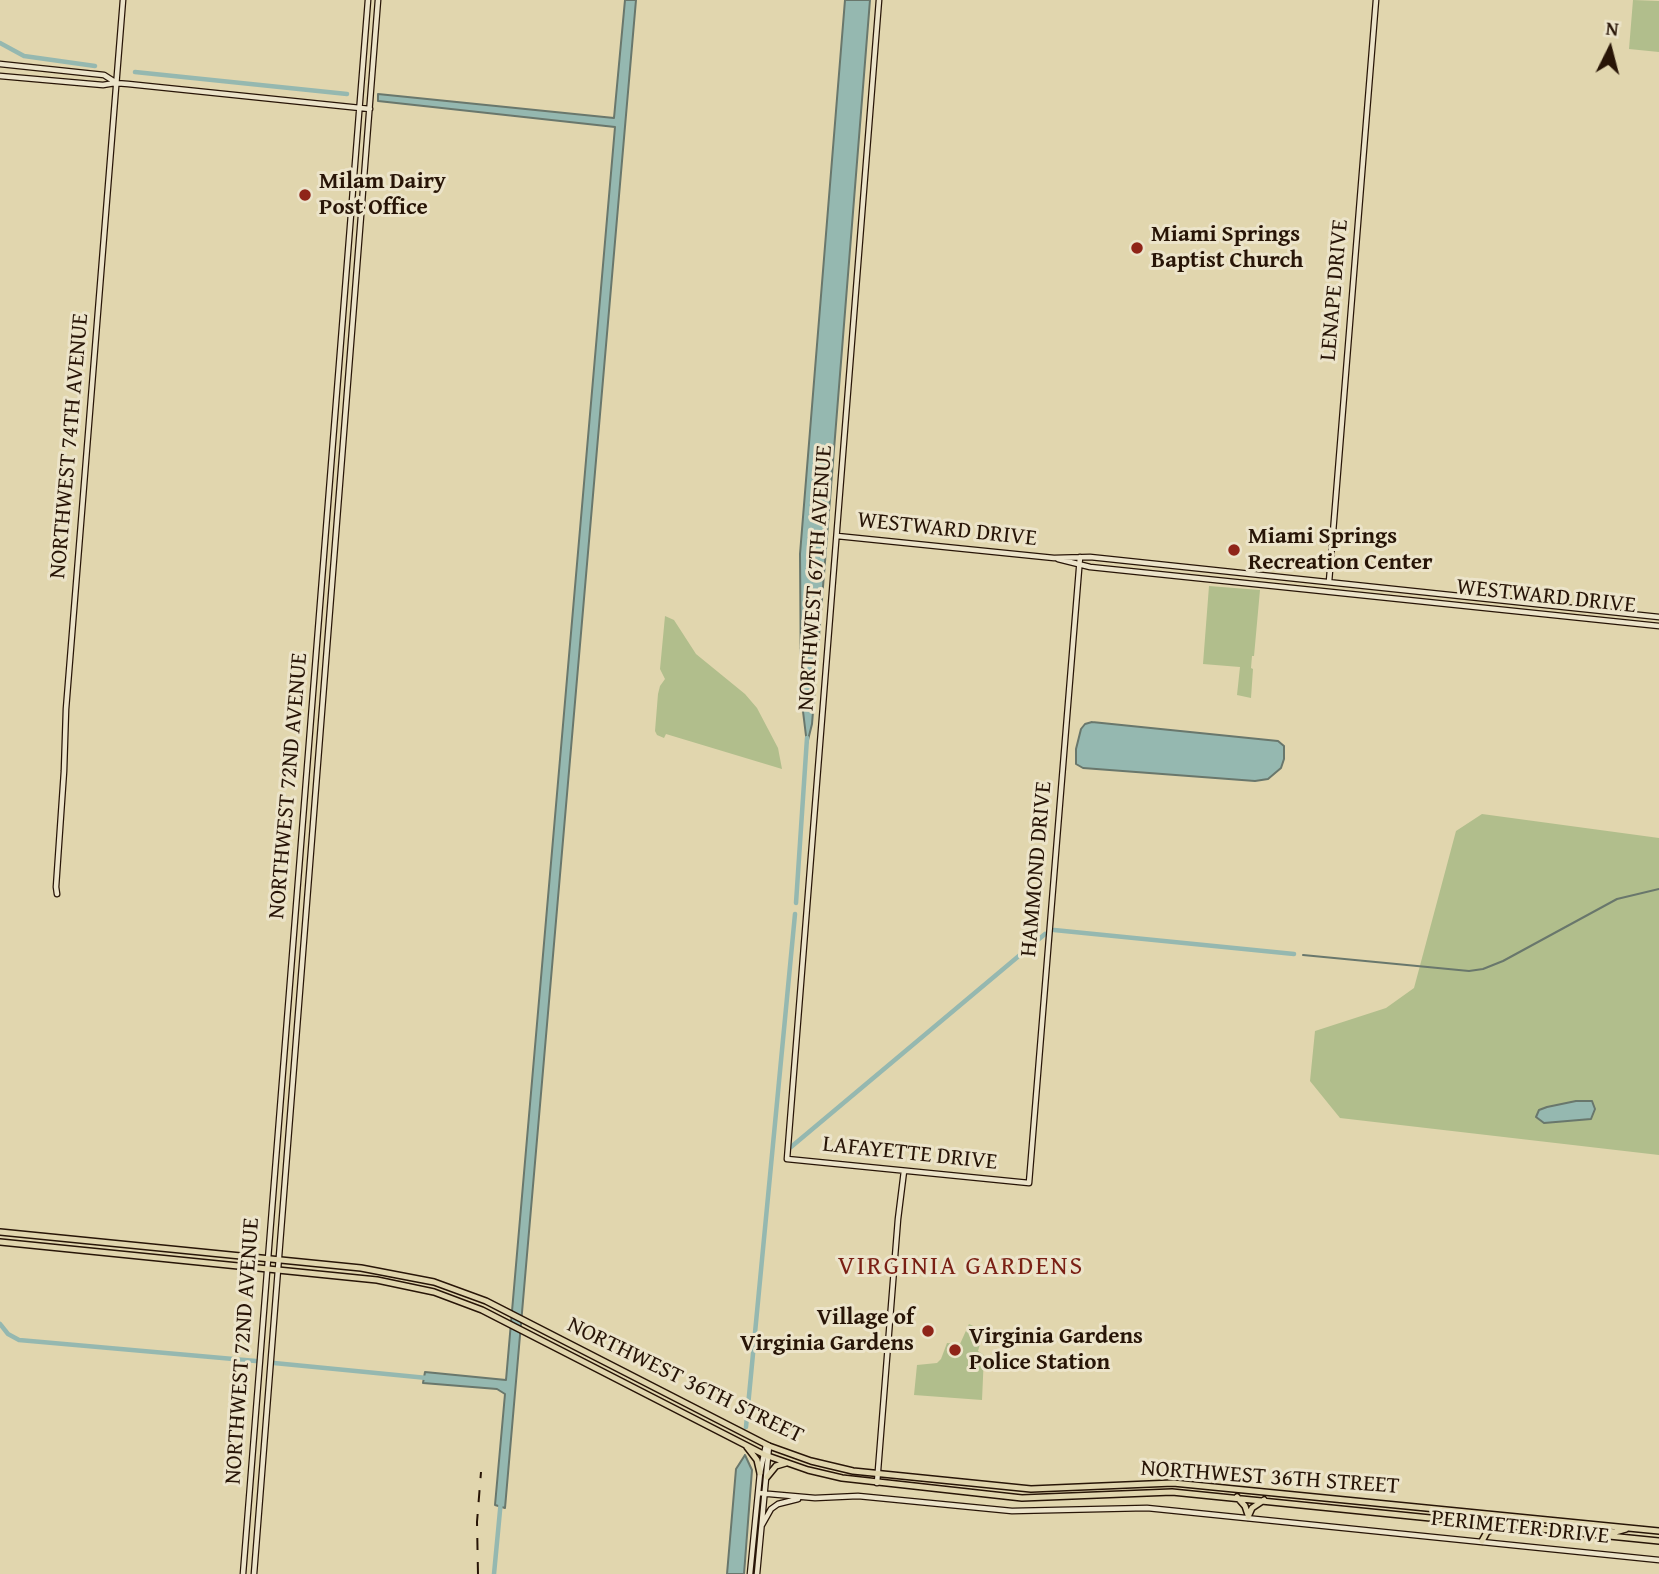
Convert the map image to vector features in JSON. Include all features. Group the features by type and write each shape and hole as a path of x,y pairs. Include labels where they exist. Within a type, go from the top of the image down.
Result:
{"main road":[{"name":"NORTHWEST 36TH STREET","path":"0,1232 361,1268 415,1277 460,1291 499,1308 768,1446 819,1464 878,1474 1009,1488 1060,1489 1155,1483 1209,1485 1659,1531"},
{"path":"86,1251 87,1241"},
{"name":"NORTHWEST 36TH STREET","path":"0,1242 377,1280 414,1287 458,1300 767,1455 832,1476 1008,1497 1054,1498 1156,1492 1237,1497 1659,1541"},
{"path":"745,1445 757,1460 760,1473"},
{"path":"767,1477 776,1466 786,1463"},
{"path":"1155,1483 1156,1492"},
{"path":"1008,1497 1009,1488"},
{"path":"1237,1497 1245,1506 1248,1517"},
{"path":"1248,1517 1252,1508 1265,1500"},
{"path":"1380,1512 1381,1503"},
{"path":"1472,1522 1484,1513 1493,1524"},
{"path":"1551,1529 1564,1522"},
{"path":"1482,1541 1489,1530 1501,1524"},
{"path":"1591,1534 1597,1530 1615,1532 1629,1529 1635,1538"}],"street":[{"name":"NORTHWEST 74TH AVENUE","path":"57,894 66,709 115,83 124,0"},
{"name":"NORTHWEST 72ND AVENUE","path":"243,1574 368,0"},
{"name":"NORTHWEST 72ND AVENUE","path":"254,1574 378,0"},
{"name":"NORTHWEST 67TH AVENUE","path":"787,1159 879,0"},
{"name":"LENAPE DRIVE","path":"1329,582 1376,0"},
{"path":"0,64 104,75 115,83"},
{"path":"0,76 103,85 115,83 370,109"},
{"name":"WESTWARD DRIVE","path":"837,536 1054,558 1080,557 1659,617"},
{"name":"HAMMOND DRIVE","path":"1029,1184 1080,557"},
{"name":"WESTWARD DRIVE","path":"1054,558 1079,565 1659,626"},
{"path":"315,688 324,696"},
{"path":"295,922 306,915"},
{"name":"LAFAYETTE DRIVE","path":"787,1159 1029,1184"},
{"path":"877,1483 904,1171"},
{"path":"757,1574 768,1446"},
{"path":"750,1574 760,1473 767,1455"},
{"path":"250,1487 260,1487"},
{"path":"758,1493 805,1497"},
{"path":"761,1527 768,1513 778,1504 805,1497"},
{"name":"PERIMETER DRIVE","path":"805,1497 874,1497 1012,1511 1147,1508 1659,1560"}],"green space":[{"path":"1633,0 1659,1 1659,52 1629,49"},
{"path":"1209,586 1260,590 1251,668 1251,698 1237,695 1240,667 1203,664"},
{"path":"665,616 674,620 696,654 745,694 757,708 778,748 782,769 666,734 664,738 657,735 658,694 665,679 660,669"},
{"path":"1482,814 1659,838 1659,1155 1340,1118 1310,1081 1315,1031 1386,1008 1414,988 1456,831"},
{"path":"969,1324 984,1331 978,1351 984,1355 982,1400 914,1395 917,1365 937,1363 947,1343 960,1344"}],"water":[{"path":"625,0 636,0 505,1508 495,1505 505,1394 497,1389 423,1383 425,1372 506,1380 615,127 378,101 378,94 614,118"},
{"path":"845,0 870,0 812,724 807,744 801,695 800,554"},
{"path":"1092,722 1278,741 1284,746 1284,759 1281,768 1268,779 1255,781 1083,768 1076,764 1076,749 1081,729"},
{"path":"1576,1101 1592,1101 1595,1109 1591,1119 1544,1123 1536,1117 1539,1110 1547,1107"},
{"path":"745,1455 752,1470 744,1574 727,1574 736,1469"}],"waterway":[{"path":"0,43 24,56 95,66"},
{"path":"135,72 347,94"},
{"path":"796,903 807,738"},
{"path":"1303,955 1469,971 1483,969 1503,961 1617,899 1659,889"},
{"path":"746,1427 795,914"},
{"path":"1054,930 1294,954"},
{"path":"791,1147 1045,934"},
{"path":"0,1324 8,1334 19,1340 256,1361"},
{"path":"274,1363 427,1378"},
{"path":"494,1574 501,1500"}],"railway":[{"path":"478,1574 477,1522 481,1472"}],"place":[{"name":"Milam Dairy Post Office","path":"305,195"},
{"name":"Miami Springs Baptist Church","path":"1137,248"},
{"name":"Miami Springs Recreation Center","path":"1234,550"},
{"name":"Village of Virginia Gardens","path":"928,1331"},
{"name":"Virginia Gardens Police Station","path":"955,1350"}],"district":[{"name":"VIRGINIA GARDENS","path":"961,1267"}]}
